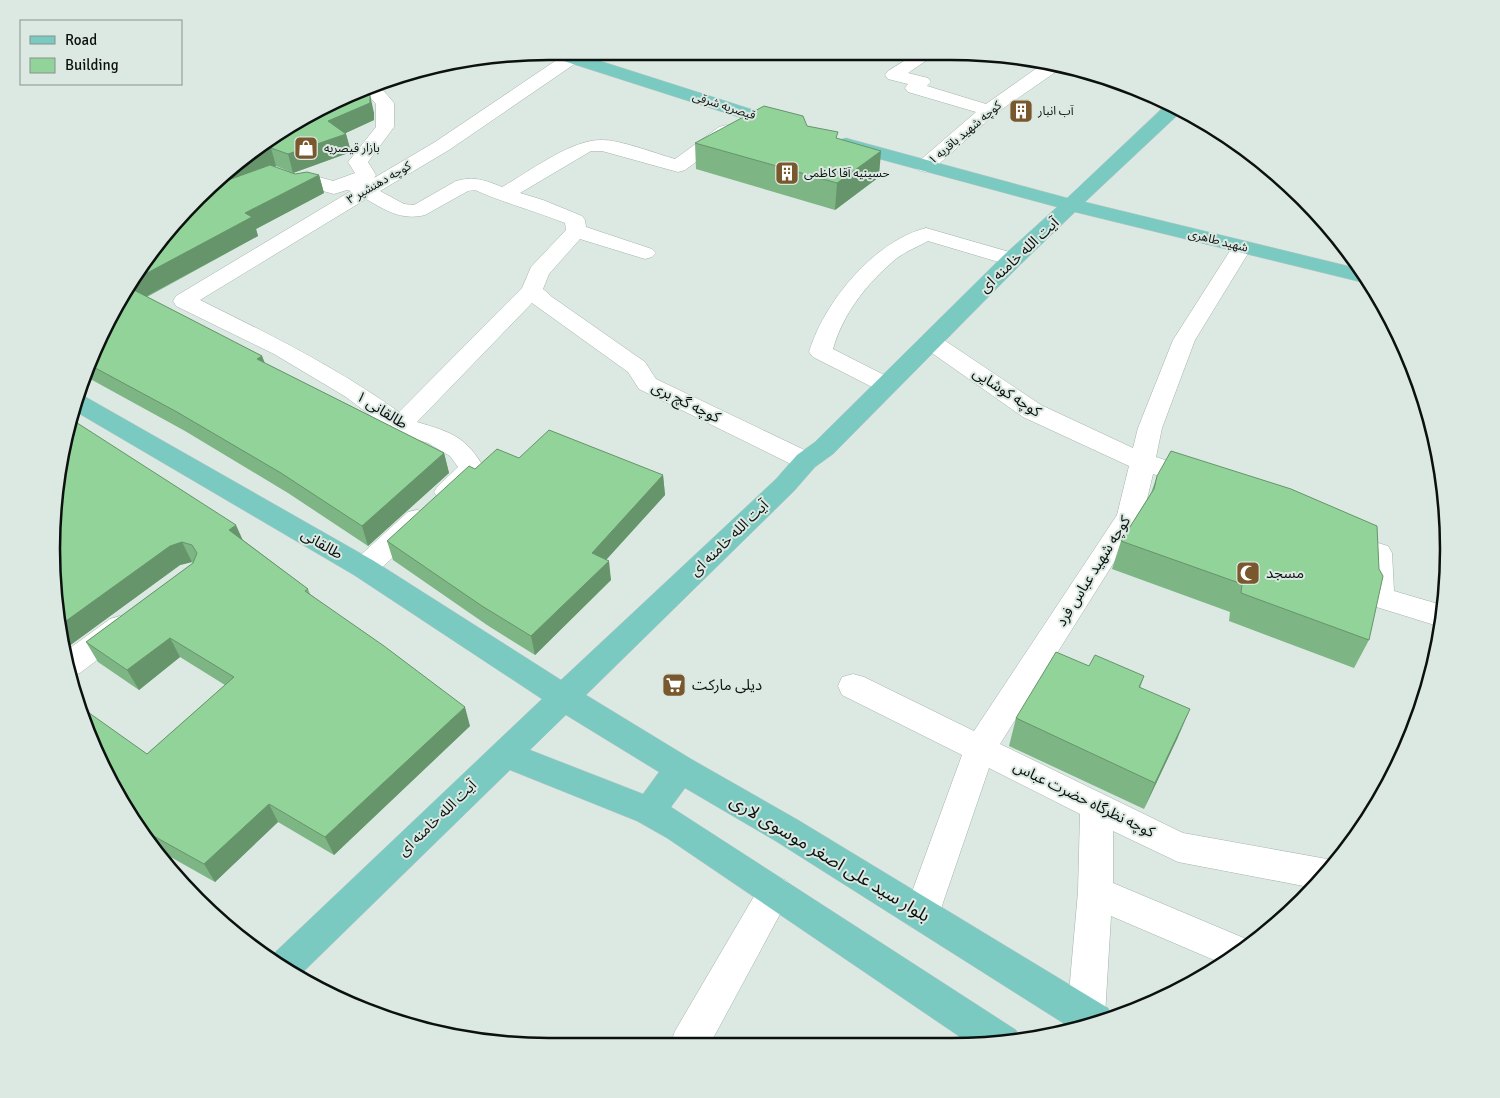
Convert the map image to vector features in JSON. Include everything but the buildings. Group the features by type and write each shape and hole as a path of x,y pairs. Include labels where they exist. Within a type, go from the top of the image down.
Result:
{"main road":[{"name":"قیصریه شرقی","path":"573,60 803,131"},
{"name":"آیت الله خامنه ای","path":"288,962 785,485 806,461 824,448 1012,260 1170,112"},
{"path":"831,140 1072,205"},
{"name":"شهید طاهری","path":"1072,205 1356,275"},
{"name":"طالقانی","path":"82,405 364,568 563,697"},
{"name":"بلوار سید علی اصغر موسوی لاری","path":"563,697 680,769 786,830 1089,1018"},
{"path":"505,754 649,811 679,828 994,1036"},
{"path":"649,811 680,769"}],"street":[{"name":"کوچه دهنشیر ۳","path":"184,301 356,187 442,146 569,60"},
{"path":"918,60 894,75 922,82 914,88 989,110"},
{"name":"کوچه شهید باقریه ۱","path":"925,166 989,110 1047,69"},
{"path":"356,187 366,175 358,162 385,127 385,103 375,92"},
{"path":"503,196 580,149 589,146 603,146 678,166 748,114"},
{"path":"268,177 277,174 302,185 312,181 334,188 356,187 400,210 418,211 463,185 477,184 503,196 536,204 575,220 576,231 539,272 532,290 400,425"},
{"path":"576,231 645,253"},
{"path":"886,385 821,352 827,331 855,287 891,253 926,234 1012,260"},
{"name":"کوچه شهید عباس فرد","path":"922,914 980,748 1130,516 1150,428 1184,340 1242,247"},
{"name":"کوچه گچ بری","path":"532,290 544,302 637,367 647,384 806,461"},
{"name":"طالقانی ۱","path":"184,301 282,350 355,392 400,425 437,437 459,450 472,469 364,568"},
{"name":"کوچه کوشایی","path":"930,341 1032,411 1142,462 1179,474"},
{"path":"1360,540 1377,548 1380,597 1436,614"},
{"path":"73,662 138,614"},
{"name":"کوچه نظرگاه حضرت عباس","path":"853,686 1178,847 1317,873"},
{"path":"1090,1017 1097,806"},
{"path":"692,1038 775,892"},
{"path":"1095,892 1231,950"}],"place":[{"name":"آب انبار","path":"1021,111"},
{"name":"بازار قیصریه","path":"306,148"},
{"name":"حسینیه آقا کاظمی","path":"787,173"},
{"name":"مسجد","path":"1248,573"},
{"name":"دیلی مارکت","path":"674,685"}]}
